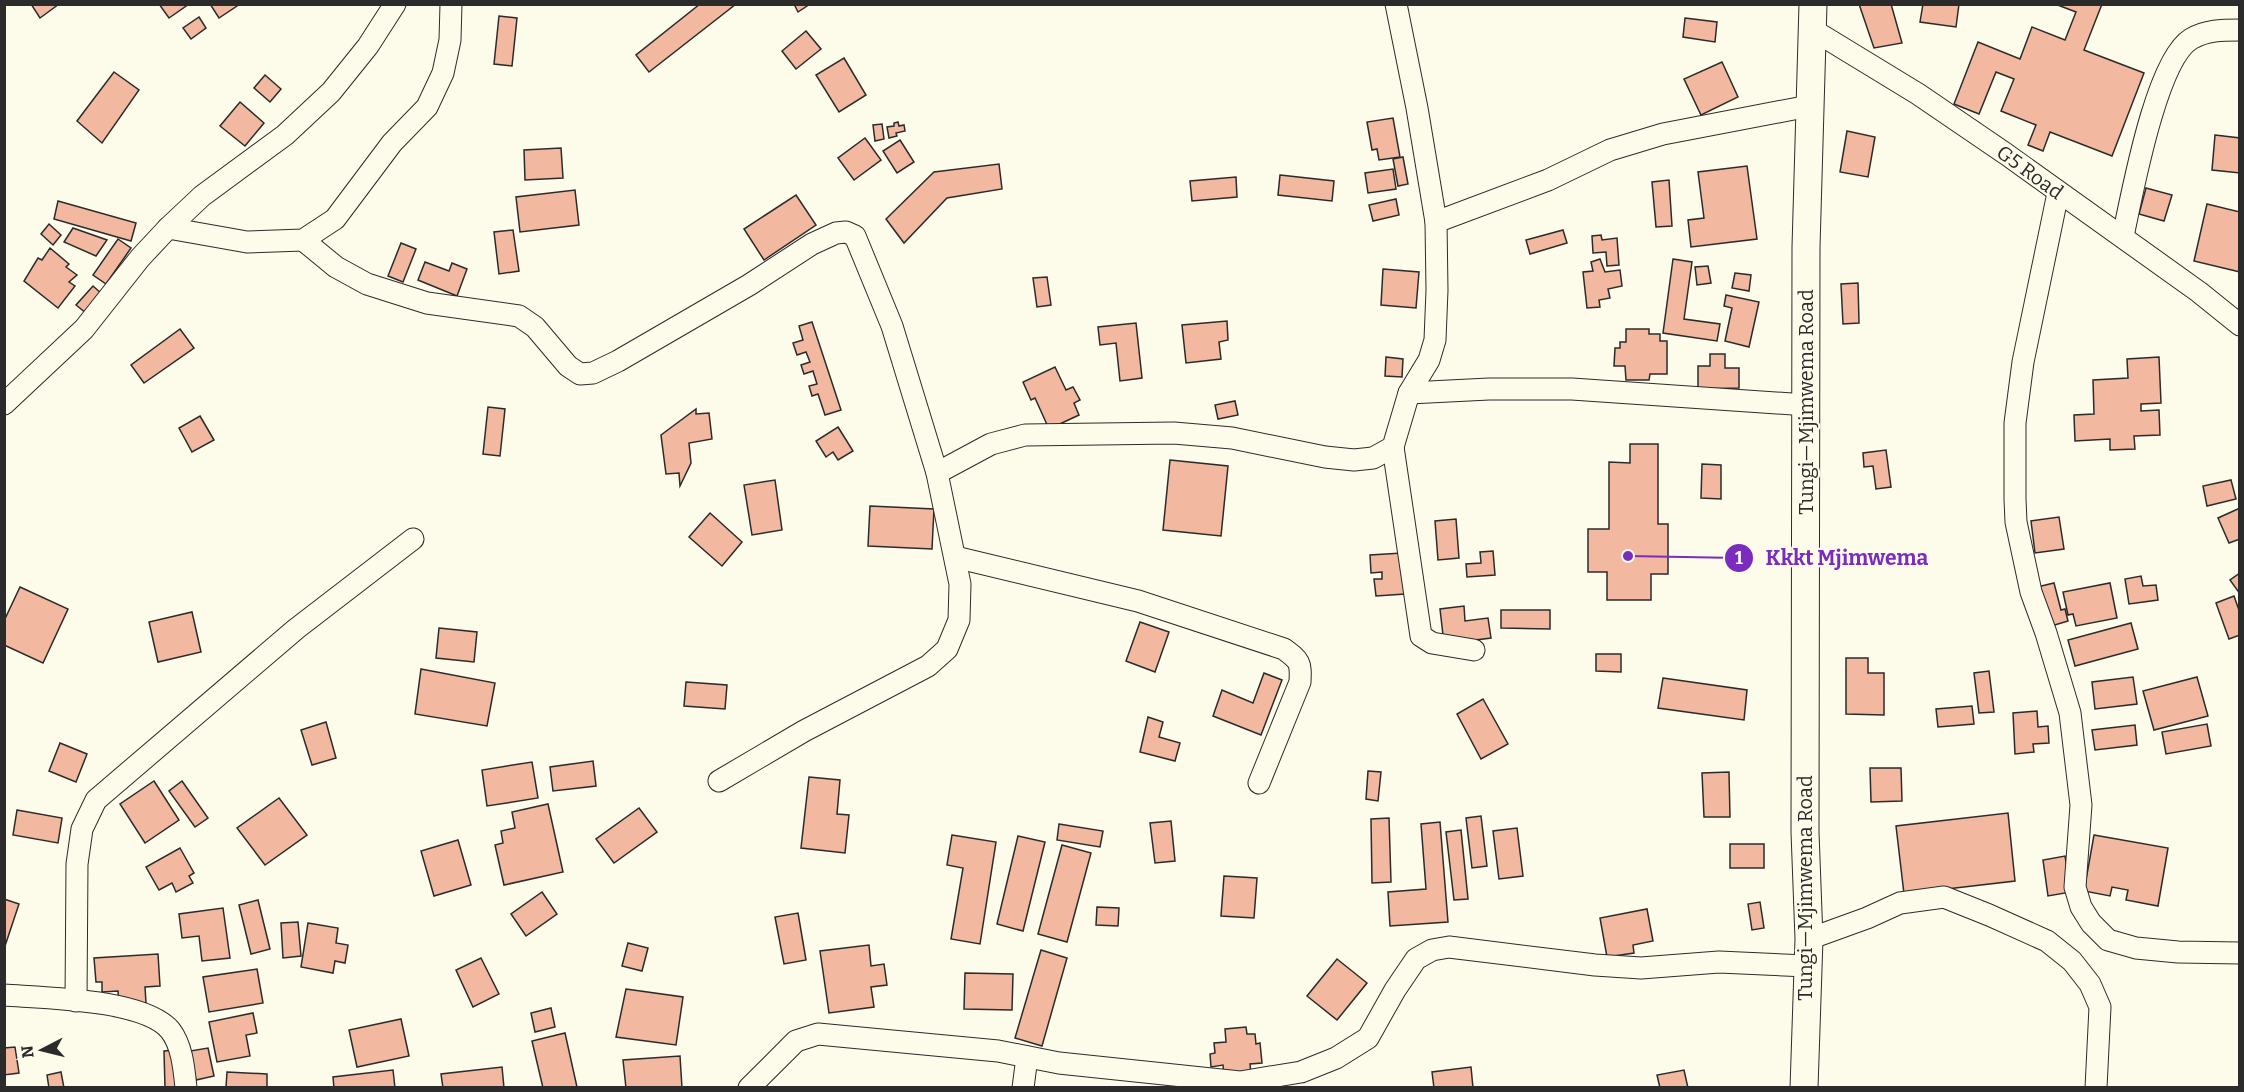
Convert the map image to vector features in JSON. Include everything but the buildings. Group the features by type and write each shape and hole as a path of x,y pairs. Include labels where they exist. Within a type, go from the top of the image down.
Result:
{"street":[{"path":"4,404 84,329 168,228 202,196 285,135 331,92 368,46 395,4"},
{"path":"168,228 247,242 303,240 336,219 392,143 427,107 443,73 450,40 451,4"},
{"path":"1396,4 1417,108 1436,222 1437,290 1435,340 1429,360 1409,393 1393,447 1421,636 1432,643 1474,650"},
{"name":"Tungi—Mjimwema Road","path":"1804,1088 1809,939 1804,707 1806,247 1813,17"},
{"name":"G5 Road","path":"1813,17 2058,193 2123,236 2240,325"},
{"path":"2123,236 2151,117 2169,67 2189,40 2216,29 2240,30"},
{"path":"1436,222 1548,180 1610,150 1663,134 1809,106"},
{"path":"2058,193 2020,382 2015,423 2015,500 2016,522 2031,591 2046,633 2071,723 2081,805 2075,886 2081,906 2091,923 2108,940 2136,948 2178,952 2240,952"},
{"path":"303,240 336,267 367,284 427,303 519,315 535,327 568,366 580,374 593,373 618,361 749,285 812,244 836,233 846,232 855,236 892,326 937,473 960,584 959,620 947,649 928,666 804,731 719,781"},
{"path":"1409,393 1489,389 1572,389 1807,405"},
{"path":"937,473 991,444 1025,435 1174,433 1232,438 1324,457 1354,460 1373,458 1393,447"},
{"path":"76,1000 77,864 82,829 96,800 296,630 412,539"},
{"path":"955,557 1138,601 1284,649 1291,654 1298,660 1301,668 1300,682 1258,783"},
{"path":"1809,939 1867,918 1900,903 1944,897 2047,941 2072,961 2090,984 2100,1007 2096,1088"},
{"path":"749,1088 796,1041 818,1034 998,1051 1059,1063 1240,1082 1301,1072 1336,1058 1368,1038 1395,990 1416,959 1432,950 1449,947 1595,965 1641,968 1719,962 1807,966"},
{"path":"4,995 76,1000 134,1010 159,1019 171,1031 180,1050 186,1088"},
{"path":"1023,1088 1027,1057"}],"place":[{"name":"Kkkt Mjimwema","path":"1628,556"}]}
